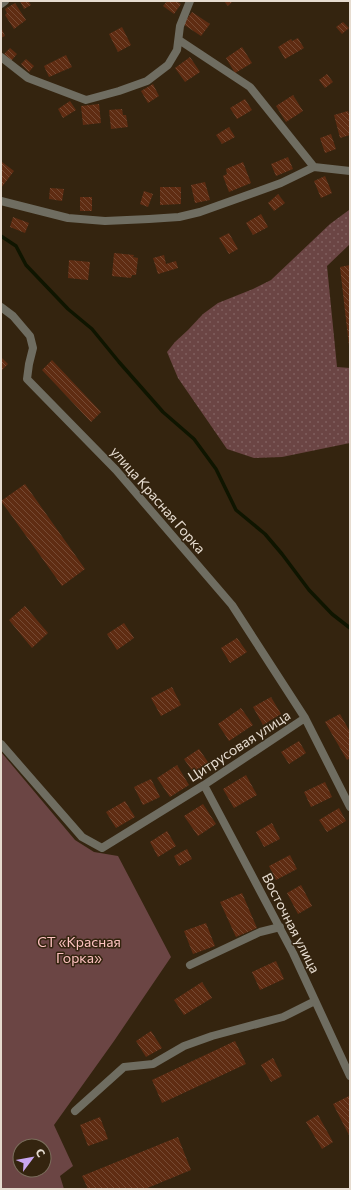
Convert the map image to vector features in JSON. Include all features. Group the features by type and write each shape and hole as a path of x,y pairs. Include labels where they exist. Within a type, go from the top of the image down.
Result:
{"street":[{"path":"1,4 5,1"},
{"path":"1,57 28,78 86,100 119,91 147,81 168,65 177,50 180,26 190,1"},
{"path":"179,40 250,87 314,168"},
{"path":"1,201 68,218 105,221 149,220 179,217 200,212 281,183 314,168 350,171"},
{"name":"улица Красная Горка","path":"1,307 12,316 30,336 33,348 27,379 116,470 232,605 305,718"},
{"name":"Цитрусовая улица","path":"1,744 82,836 102,848 204,785 305,718 350,807"},
{"name":"Восточная улица","path":"204,785 280,928 350,1076"},
{"path":"190,965 260,932 280,928"},
{"path":"75,1111 124,1067 153,1064 184,1046 212,1036 283,1017 315,1001"}],"green space":[{"path":"349,210 350,244 327,266 337,367 350,368 350,443 282,457 254,458 227,449 178,378 167,352 203,314 218,303 271,280 330,224"},
{"name":"СТ «Красная Горка»","path":"1,752 75,840 94,852 118,856 171,957 114,1041 54,1125 73,1166 60,1176 64,1189 1,1189"}],"building":[{"path":"20,1 28,1 31,5 24,9"},
{"path":"167,1 176,1 181,4 174,14 163,6"},
{"path":"224,1 233,1 228,6"},
{"path":"15,3 26,20 14,29 5,15 7,13 5,9"},
{"path":"192,12 210,24 201,36 183,24"},
{"path":"343,22 349,28 342,34 336,27"},
{"path":"1,27 5,36 1,38"},
{"path":"122,27 131,45 118,52 109,34"},
{"path":"298,38 304,48 285,59 278,47 291,39 292,41"},
{"path":"242,47 252,63 235,73 226,58"},
{"path":"10,48 17,54 11,61 4,54"},
{"path":"66,55 72,67 49,77 44,66"},
{"path":"190,57 200,72 185,82 175,68"},
{"path":"26,59 34,66 29,72 21,64"},
{"path":"327,74 333,82 325,88 319,80"},
{"path":"153,84 159,96 148,103 141,91"},
{"path":"293,95 303,111 286,122 276,106"},
{"path":"245,99 252,110 237,119 230,108"},
{"path":"70,101 76,110 63,118 58,109"},
{"path":"99,104 101,123 83,125 81,106"},
{"path":"122,109 123,115 126,115 128,127 111,129 109,110"},
{"path":"348,111 350,117 350,135 340,138 334,115"},
{"path":"229,127 235,137 222,144 216,135"},
{"path":"331,134 336,149 325,153 320,138"},
{"path":"288,157 293,169 276,176 271,164"},
{"path":"2,162 14,171 1,188 1,163"},
{"path":"243,162 251,183 229,192 223,176 227,174 226,169"},
{"path":"325,176 332,193 321,198 314,181"},
{"path":"205,182 210,200 195,203 191,185"},
{"path":"160,187 181,187 181,204 160,205"},
{"path":"50,188 64,189 62,201 49,199"},
{"path":"144,191 153,194 148,207 140,204"},
{"path":"278,194 285,203 274,211 268,203"},
{"path":"80,197 92,197 92,211 80,211"},
{"path":"261,214 268,227 253,235 246,223"},
{"path":"13,217 29,223 25,233 10,227"},
{"path":"229,233 238,249 229,254 219,238"},
{"path":"114,253 134,255 133,257 138,258 136,275 132,275 131,278 112,276"},
{"path":"164,255 166,264 176,261 178,268 158,274 153,258"},
{"path":"69,260 90,262 88,280 68,278"},
{"path":"350,265 350,346 349,346 340,267"},
{"path":"1,357 8,364 1,371"},
{"path":"52,360 101,412 91,422 42,370"},
{"path":"25,484 85,569 62,586 1,501"},
{"path":"25,606 48,633 32,648 9,620"},
{"path":"124,623 134,638 117,650 107,634"},
{"path":"237,638 247,652 230,663 221,648"},
{"path":"172,687 181,705 161,716 151,698"},
{"path":"271,697 281,714 263,725 253,707"},
{"path":"241,708 253,725 229,741 218,724"},
{"path":"340,714 350,732 350,758 347,760 325,722"},
{"path":"299,741 306,753 289,764 281,752"},
{"path":"199,749 210,765 195,775 184,759"},
{"path":"177,765 189,785 170,797 157,778"},
{"path":"246,775 257,795 234,808 223,789"},
{"path":"151,779 160,797 143,805 134,787"},
{"path":"325,782 332,797 311,807 304,792"},
{"path":"125,801 135,817 116,828 106,812"},
{"path":"203,804 216,824 198,836 184,816"},
{"path":"339,808 346,821 327,832 319,820"},
{"path":"272,823 280,839 264,847 256,832"},
{"path":"167,831 176,846 158,857 150,842"},
{"path":"187,849 192,859 179,866 174,856"},
{"path":"290,855 297,869 276,880 269,866"},
{"path":"301,885 312,906 298,914 287,893"},
{"path":"242,893 257,928 236,937 220,902"},
{"path":"206,923 215,946 193,954 184,931"},
{"path":"276,961 284,979 260,990 252,972"},
{"path":"202,982 212,998 184,1015 174,1000"},
{"path":"151,1031 162,1048 146,1057 136,1041"},
{"path":"235,1041 246,1064 162,1103 152,1080"},
{"path":"273,1058 282,1076 271,1082 261,1065"},
{"path":"349,1096 350,1098 350,1137 333,1104"},
{"path":"318,1115 333,1142 322,1149 306,1122"},
{"path":"100,1117 108,1139 88,1146 80,1125"},
{"path":"178,1137 191,1170 145,1189 88,1189 82,1176"}],"waterway":[{"path":"1,236 16,246 26,265 68,309 92,329 163,412 194,439 216,469 236,510 265,534 309,590 332,614 350,628"}]}
